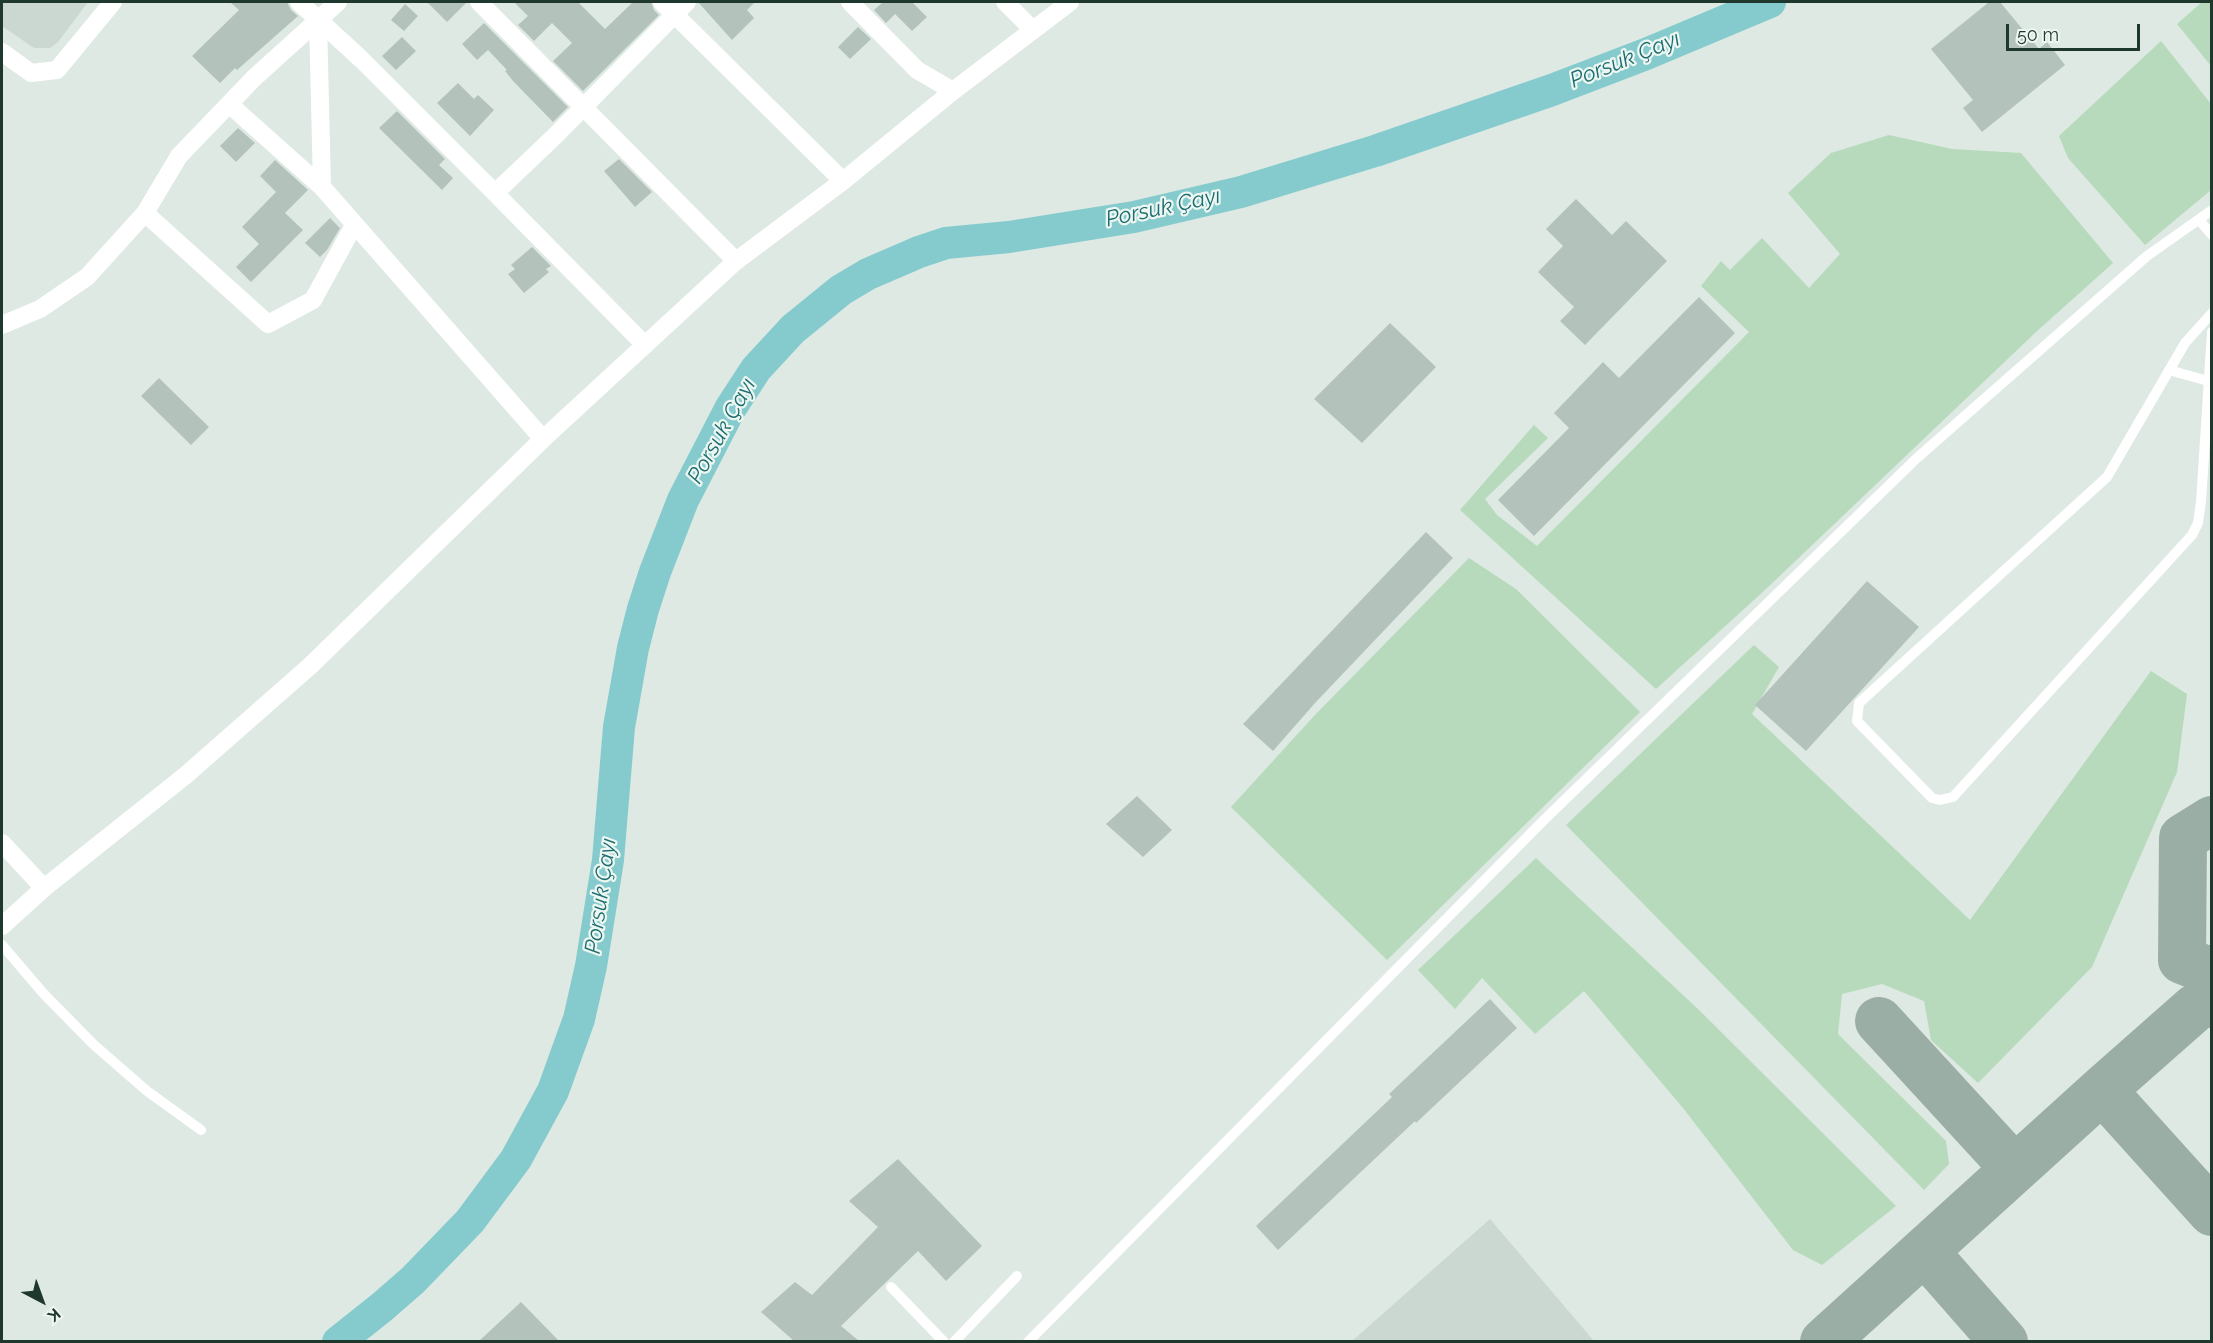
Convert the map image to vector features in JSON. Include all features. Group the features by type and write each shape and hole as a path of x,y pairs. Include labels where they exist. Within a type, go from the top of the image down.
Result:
{"street":[{"path":"2,51 31,73 57,70 113,2"},
{"path":"299,2 361,59 645,345"},
{"path":"2,324 40,309 87,277 145,213 179,156 254,78 338,2"},
{"path":"479,2 736,261"},
{"path":"662,2 681,8 843,181"},
{"path":"850,2 917,70 953,91"},
{"path":"1005,2 1033,30"},
{"path":"2,926 44,888 186,776 310,666 543,439 736,261 843,181 953,91 1070,2"},
{"path":"495,193 681,8"},
{"path":"318,19 322,187"},
{"path":"229,104 322,187 543,439"},
{"path":"145,213 268,324 313,300 354,225"},
{"path":"2,843 44,888"}],"lane":[{"path":"1028,1341 1544,820 1917,458 2147,256 2211,210"},
{"path":"2199,220 2211,235"},
{"path":"2211,313 2185,343 2106,477 1859,703 1857,721 1932,798 1940,800 1953,797 2192,535 2198,524 2201,502 2211,332"},
{"path":"2169,370 2208,381"},
{"path":"2,945 43,993 93,1044 147,1091 201,1130"},
{"path":"954,1341 1017,1276"},
{"path":"891,1287 944,1341"}],"shaded area":[{"path":"2,2 88,2 58,42 50,48 34,48 2,26"},
{"path":"1490,1219 1594,1341 1352,1341"}],"green space":[{"path":"2202,2 2211,2 2211,66 2177,24"},
{"path":"2161,41 2211,104 2211,190 2145,245 2068,158 2059,136"},
{"path":"1889,135 1952,149 2021,153 2113,263 2036,332 1766,589 1656,689 1460,510 1534,425 1548,438 1485,499 1497,515 1537,546 1749,332 1701,286 1721,261 1730,270 1762,238 1809,288 1840,254 1788,193 1831,153"},
{"path":"1469,558 1516,589 1640,712 1387,960 1231,807 1314,716"},
{"path":"1754,645 1779,667 1752,714 1970,920 2151,671 2187,694 2177,772 2092,967 1978,1083 1931,1040 1924,1001 1882,984 1842,994 1838,1034 1946,1141 1949,1164 1924,1190 1566,825"},
{"path":"1536,858 1698,1009 1896,1206 1822,1265 1793,1250 1683,1108 1584,991 1535,1034 1482,978 1455,1009 1418,970"}],"building":[{"path":"230,2 287,2 298,16 220,83 192,56 239,10"},
{"path":"427,2 467,2 447,22"},
{"path":"514,2 578,2 605,29 633,2 651,2 659,15 583,91 553,61 572,43 552,23 534,41 518,25 528,16"},
{"path":"698,2 755,2 747,10 754,18 732,40"},
{"path":"883,2 912,2 927,17 912,31 895,14 886,23 874,10"},
{"path":"1989,2 2000,2 2039,49 2047,42 2065,65 1982,132 1963,108 1973,100 1931,49"},
{"path":"405,4 418,16 404,31 391,20"},
{"path":"484,23 568,107 553,122 513,81 505,71 507,70 488,50 477,60 462,44"},
{"path":"858,27 871,39 850,59 838,47"},
{"path":"402,37 416,51 396,70 382,56"},
{"path":"458,83 474,99 478,95 494,110 470,136 437,103"},
{"path":"397,111 445,159 439,165 453,178 442,190 379,128"},
{"path":"238,128 255,143 236,162 220,146"},
{"path":"619,159 652,192 635,207 604,171"},
{"path":"275,160 308,190 285,213 303,230 251,282 236,267 259,244 242,227 276,192 260,176"},
{"path":"1576,199 1612,235 1626,221 1667,261 1585,345 1560,321 1574,307 1538,272 1563,246 1546,229"},
{"path":"330,218 340,228 320,257 305,243"},
{"path":"532,247 551,266 546,269 549,272 524,293 508,274 515,269 511,265"},
{"path":"1699,297 1735,333 1534,536 1498,500 1569,428 1554,413 1603,362 1619,378"},
{"path":"1390,323 1436,367 1362,443 1314,399"},
{"path":"159,378 209,427 191,445 141,396"},
{"path":"1426,532 1453,558 1315,703 1273,751 1243,724"},
{"path":"1867,581 1919,627 1806,751 1755,705"},
{"path":"1137,796 1172,830 1143,857 1106,824"},
{"path":"1490,999 1517,1028 1278,1250 1256,1226 1392,1097 1389,1094"},
{"path":"898,1159 982,1246 946,1281 918,1251 841,1326 859,1341 794,1341 761,1312 795,1282 812,1295 878,1227 849,1201"},
{"path":"521,1302 559,1341 479,1341"}],"waterway":[{"name":"Porsuk Çayı","path":"338,1342 413,1280 470,1221 516,1159 553,1091 579,1019 591,966 608,860 619,727 633,648 643,609 683,500 730,409 756,369 793,329 841,290 868,274 919,252 946,243 1009,237 1134,217 1241,192 1375,151 1552,90 1646,54 1770,2"}],"taxiway":[{"path":"2212,820 2183,838 2182,960 2212,972"},
{"path":"1824,1342 2195,1008 2212,1000"},
{"path":"1879,1021 2014,1168"},
{"path":"2102,1090 2212,1212"},
{"path":"1925,1252 2004,1342"}]}
